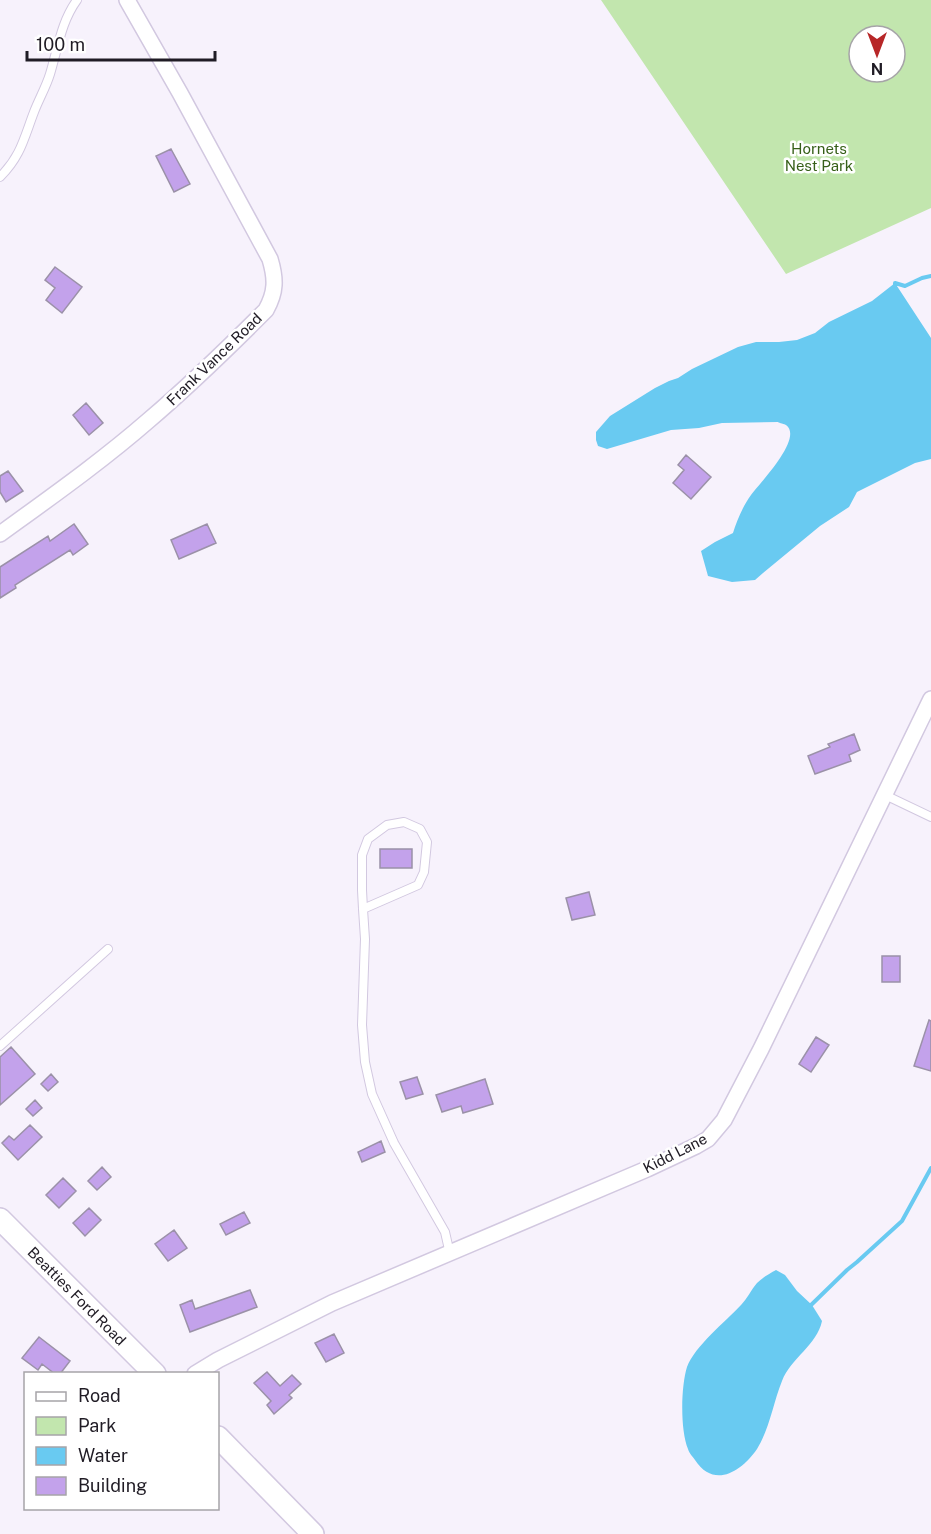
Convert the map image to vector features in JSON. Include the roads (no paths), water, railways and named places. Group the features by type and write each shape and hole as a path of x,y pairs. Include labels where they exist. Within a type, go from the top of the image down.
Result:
{"main road":[{"name":"Beatties Ford Road","path":"0,1219 153,1372"},
{"path":"219,1438 313,1534"}],"street":[{"name":"Frank Vance Road","path":"0,534 157,414 266,310 273,295 274,280 270,259 127,0"},
{"name":"Kidd Lane","path":"198,1372 304,1317 708,1139 717,1130 728,1112 761,1049 931,699"}],"lane":[{"path":"0,177 21,149 50,74 63,26 77,0"},
{"path":"885,795 931,817"},
{"path":"363,909 418,885 424,872 427,842 420,829 404,822 387,825 368,839 362,855 363,909 364,939 362,1025 365,1062 372,1094 394,1143 445,1232 450,1254"},
{"path":"0,1046 108,949"}],"water":[{"path":"895,283 931,338 931,459 915,463 857,492 849,507 820,526 755,580 732,582 708,576 701,551 733,533 748,499 785,450 790,431 786,425 778,422 722,423 699,428 671,430 607,449 598,446 596,432 610,416 655,388 692,369 738,347 756,342 797,340 815,333 829,322 872,301"},
{"path":"776,1270 785,1275 812,1305 822,1321 815,1337 786,1373 757,1449 735,1470 727,1474 710,1474 702,1469 695,1460 685,1441 682,1408 687,1367 703,1343 743,1303 757,1283"}],"waterway":[{"path":"895,286 895,283 905,286 931,276"},
{"path":"809,1307 902,1221 931,1168"}],"park label":[{"name":"Hornets Nest Park","path":"819,156"}]}
